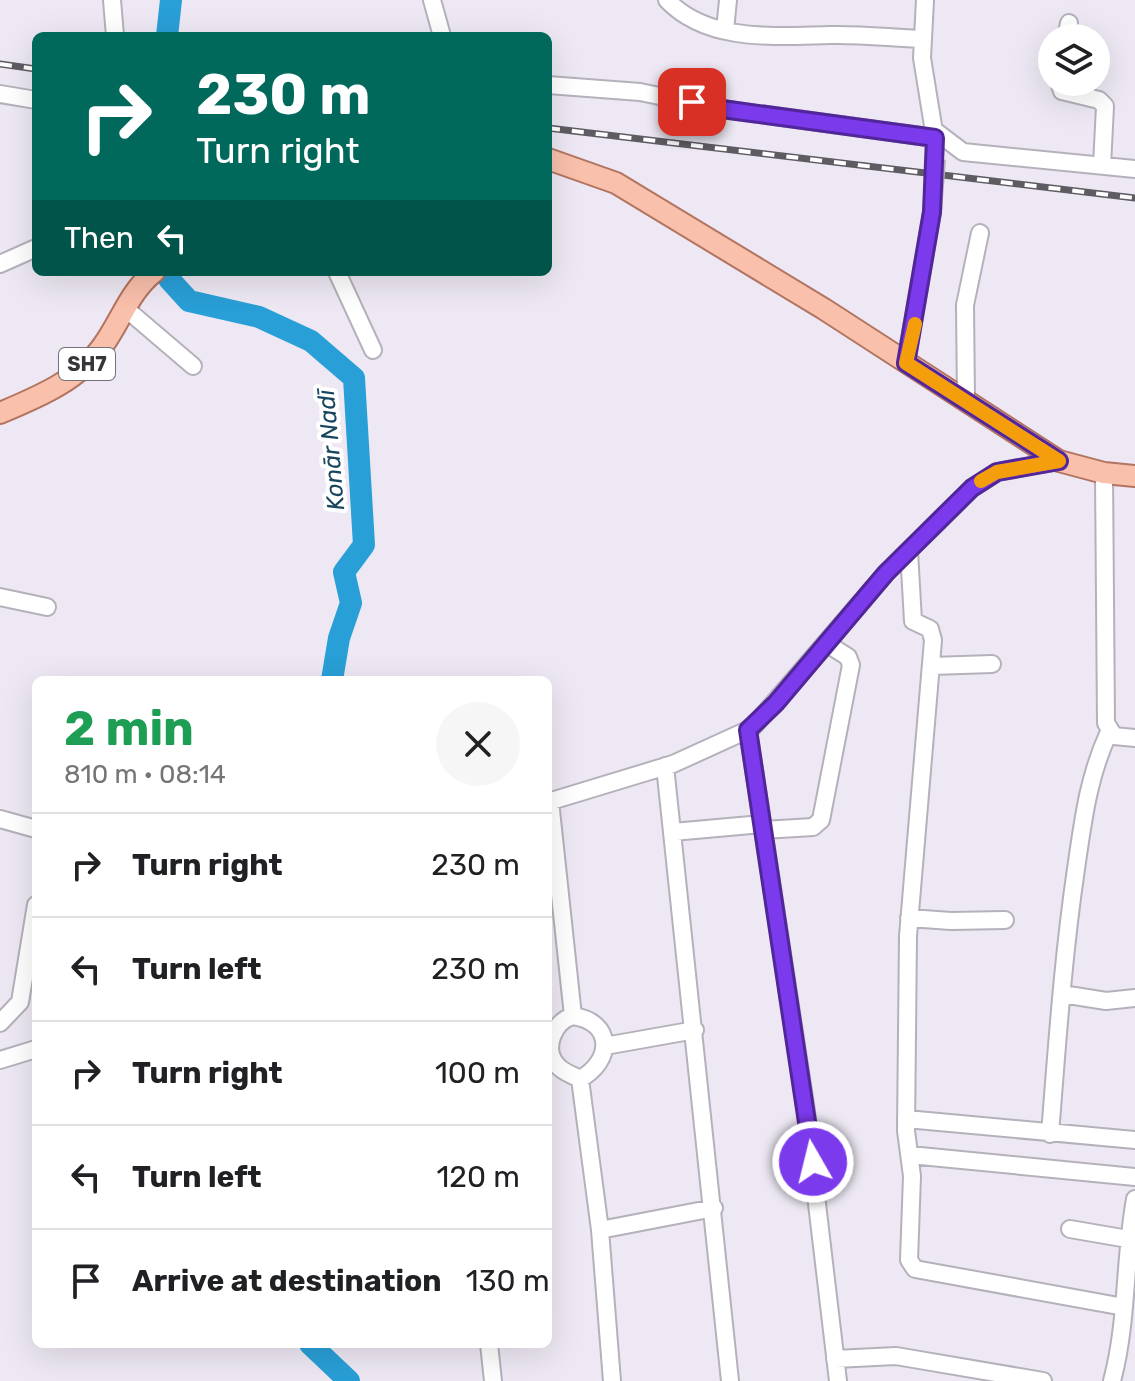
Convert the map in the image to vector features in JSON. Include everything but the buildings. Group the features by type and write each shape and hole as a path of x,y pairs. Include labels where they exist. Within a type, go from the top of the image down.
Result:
{"main road":[{"path":"552,160 616,183 1059,461 1104,473 1135,476"},
{"name":"SH7","path":"0,413 50,391 85,367 105,344 148,276"}],"street":[{"path":"112,0 115,32"},
{"path":"432,0 441,32"},
{"path":"667,0 698,22 769,37 923,32"},
{"path":"725,30 728,0"},
{"path":"906,363 932,212 936,159 923,32 915,0"},
{"path":"923,32 925,0"},
{"path":"552,85 640,92 722,109 934,134 963,152 1135,169"},
{"path":"0,94 32,99"},
{"path":"1083,96 1099,100 1105,106 1102,166"},
{"path":"966,401 965,305 980,233"},
{"path":"0,264 32,250"},
{"path":"339,276 373,350"},
{"path":"125,308 193,366"},
{"path":"552,800 665,766 708,750 748,730 909,551 985,477 1059,461"},
{"path":"1050,1134 1062,994 1085,801 1096,759 1109,732 1105,703 1104,473"},
{"path":"909,551 911,615 917,626 932,632 932,666 909,918 906,1119 910,1155 909,1260 915,1269 1124,1307"},
{"path":"0,597 47,607"},
{"path":"673,832 813,827 821,820 851,665 848,657 826,643"},
{"path":"932,666 992,664"},
{"path":"748,730 808,1126 838,1381"},
{"path":"1109,732 1135,738"},
{"path":"665,766 730,1381"},
{"path":"0,819 32,828"},
{"path":"552,828 573,1016"},
{"path":"909,918 1005,920"},
{"path":"0,1023 20,1002 32,929"},
{"path":"1062,994 1106,1001 1135,998"},
{"path":"552,1035 560,1023 573,1016 581,1017 597,1029 605,1046 601,1064 580,1079"},
{"path":"605,1046 695,1030"},
{"path":"5,1058 32,1050"},
{"path":"552,1050 554,1062 580,1079 600,1230 612,1381"},
{"path":"906,1119 1135,1140"},
{"path":"910,1155 1135,1177"},
{"path":"1112,1381 1122,1335 1128,1239 1135,1199"},
{"path":"600,1230 714,1208"},
{"path":"1070,1229 1128,1239"},
{"path":"489,1348 493,1381"},
{"path":"835,1359 896,1356 1043,1381"}],"waterway":[{"name":"Konār Nadī","path":"167,32 171,0"},
{"name":"Konār Nadī","path":"169,276 189,301 259,317 311,341 354,378 364,545 344,572 351,603 339,638 333,676"},
{"name":"Konār Nadī","path":"314,1348 349,1381"}],"railway":[{"path":"0,64 32,68"},
{"path":"552,128 1135,198"}],"slow traffic":[{"path":"915,324 906,363 1059,461 997,472 981,481"}],"route":[{"path":"692,102 722,109 935,138 932,212 906,363 1059,461 997,472 972,488 886,573 776,703 748,730 813,1162"}]}
